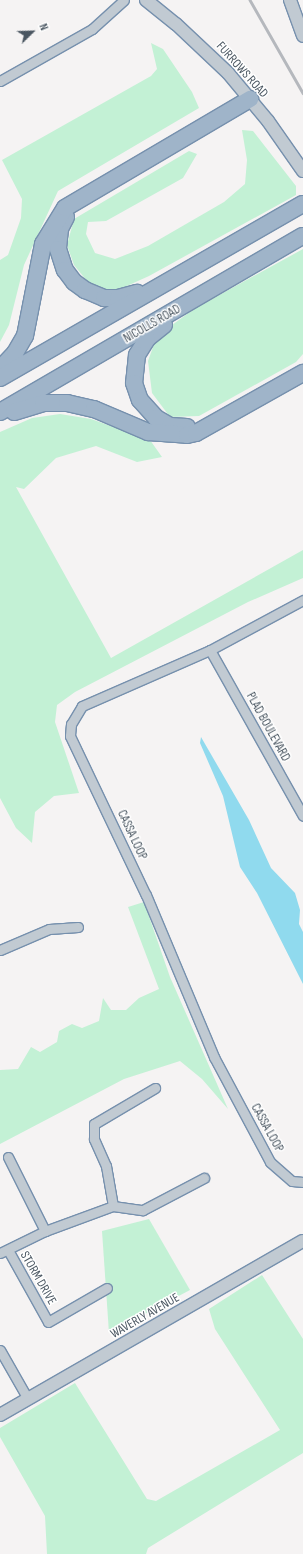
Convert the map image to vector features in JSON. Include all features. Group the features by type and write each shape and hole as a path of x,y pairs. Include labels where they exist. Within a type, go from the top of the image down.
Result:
{"highway":[{"path":"0,369 16,353 29,326 40,255 47,235 66,208 78,199 250,98"},
{"path":"78,199 60,229 58,249 65,270 85,290 104,298 124,297 191,268"},
{"path":"0,378 300,206"},
{"name":"NICOLLS ROAD","path":"0,412 303,236"},
{"path":"204,294 147,339 137,355 133,374 140,400 156,418 178,427 214,423"},
{"path":"0,420 32,405 67,403 94,409 157,434 187,435 214,423 303,373"}],"street":[{"path":"0,81 92,29 124,0"},
{"name":"FURROWS ROAD","path":"146,0 193,39 250,98 303,171"},
{"path":"290,0 303,36"},
{"name":"CASSA LOOP","path":"303,600 210,650 82,706 71,724 70,736 146,895 214,1057 270,1162 292,1181 303,1182"},
{"name":"PLAD BOULEVARD","path":"210,650 303,816"},
{"path":"0,950 49,929 78,927"},
{"path":"113,1206 106,1166 94,1139 94,1124 155,1088"},
{"path":"8,1157 45,1231"},
{"name":"STORM DRIVE","path":"107,1288 48,1322 4,1252 45,1231 113,1206 143,1210 204,1178"},
{"name":"WAVERLY AVENUE","path":"0,1416 303,1241"},
{"path":"0,1350 28,1399"}],"green space":[{"path":"151,43 163,49 192,92 199,108 58,191 24,265 9,325 0,342 0,260 8,255 21,218 22,199 2,160 151,76 157,69"},
{"path":"242,130 253,131 296,186 296,195 149,276 118,290 101,289 87,281 74,265 67,245 74,219 189,151 197,154 183,178 106,221 88,222 86,234 95,253 115,259 148,246 224,202 245,184 247,160"},
{"path":"303,249 303,354 296,362 199,416 170,417 152,393 148,361 157,336 194,309"},
{"path":"60,414 91,419 150,440 162,457 137,462 96,446 56,458 24,489 16,487 111,658 303,550 303,578 248,602 75,692 57,705 55,722 79,793 54,796 35,812 32,843 16,828 0,798 0,432 32,418"},
{"path":"144,902 170,977 228,1109 202,1079 180,1061 124,1079 0,1144 0,1070 18,1069 31,1047 40,1052 57,1042 59,1031 72,1024 82,1028 99,1021 103,998 111,1010 126,1010 139,998 159,989 128,907"},
{"path":"149,1219 190,1290 109,1333 102,1231"},
{"path":"262,1275 303,1339 303,1453 148,1548 146,1554 47,1554 45,1516 0,1437 0,1428 75,1383 147,1499 156,1501 280,1430 215,1329 209,1309"}],"water":[{"path":"201,737 249,820 271,868 295,893 300,910 299,924 303,932 303,984 257,893 240,867 223,796 200,743"}],"railway":[{"path":"250,0 303,93"}]}
